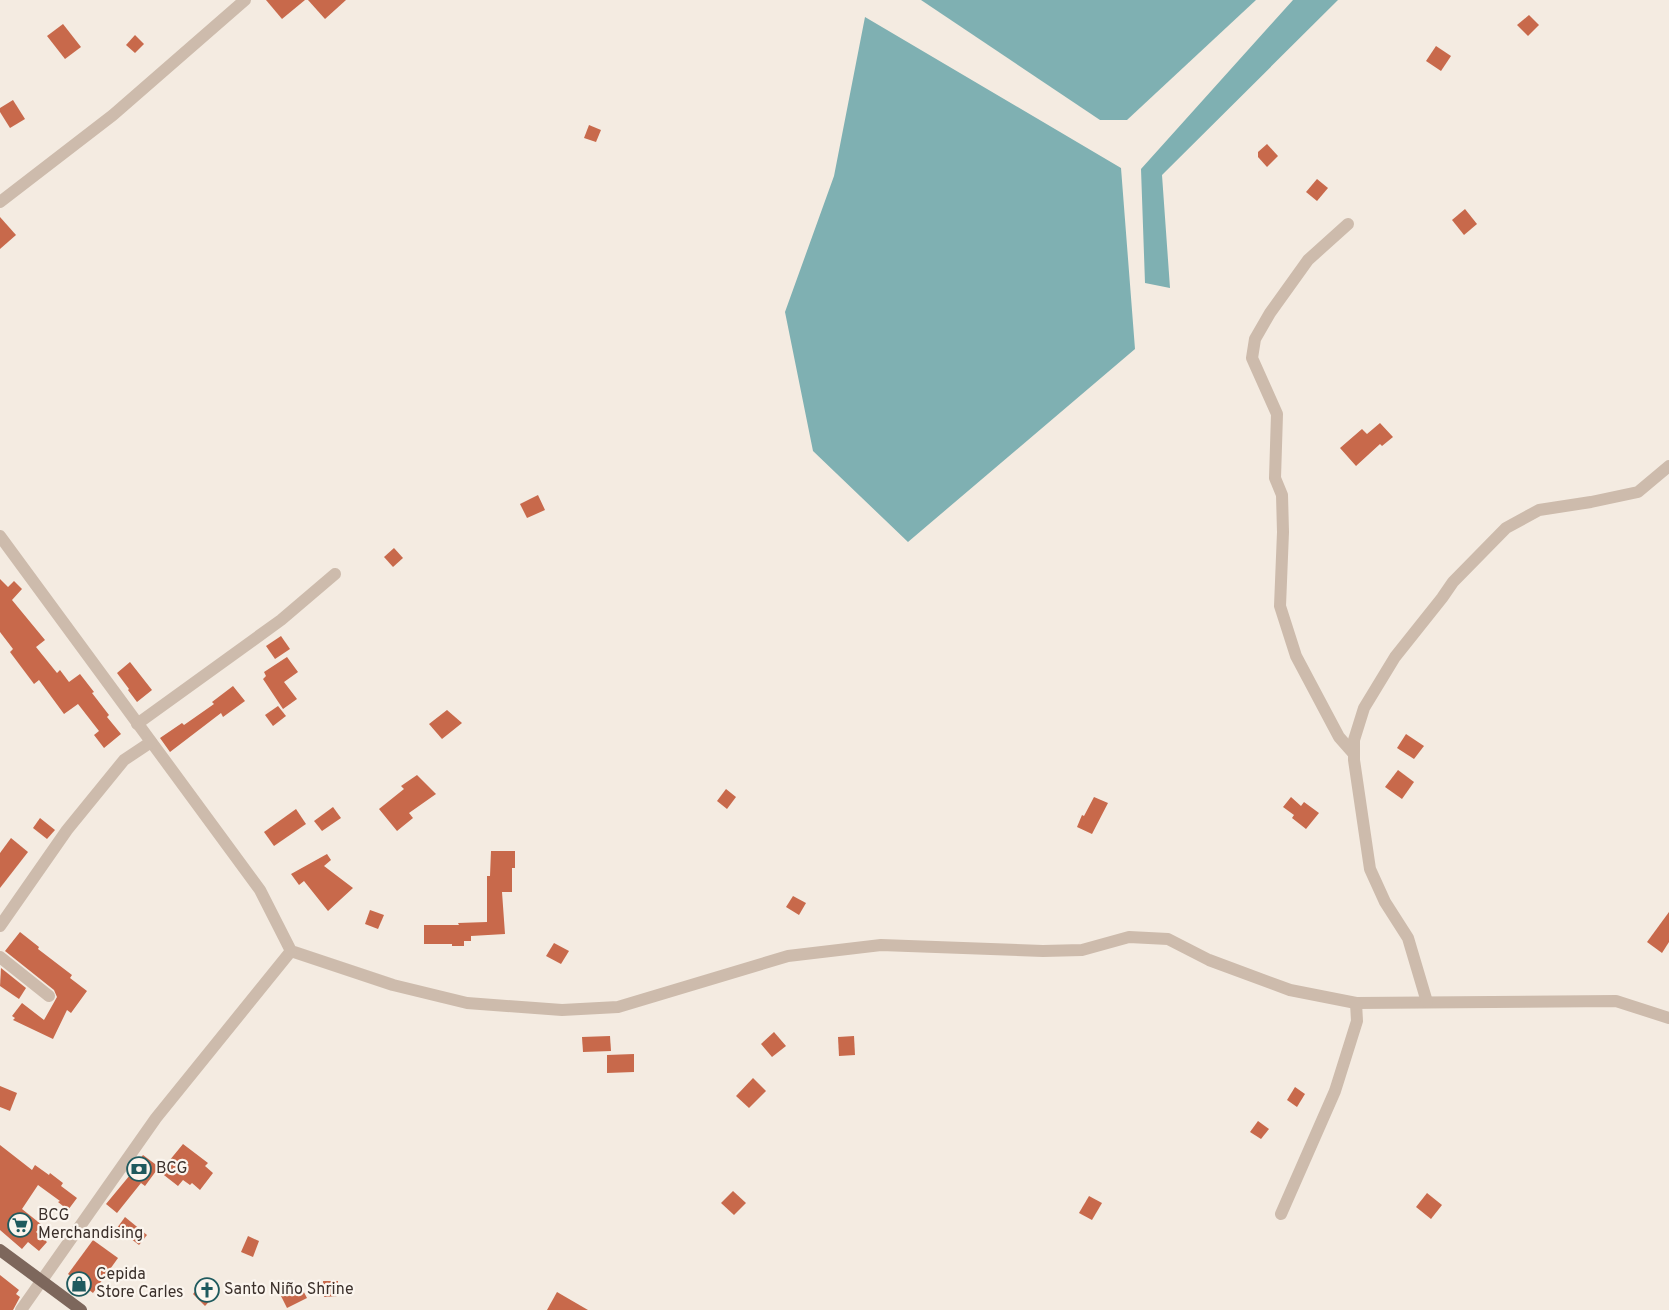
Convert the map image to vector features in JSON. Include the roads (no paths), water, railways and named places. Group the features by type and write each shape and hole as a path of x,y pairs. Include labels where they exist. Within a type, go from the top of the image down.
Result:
{"main road":[{"path":"0,1250 82,1310"}],"street":[{"path":"0,202 113,115 246,0"},
{"path":"1348,224 1308,260 1270,313 1256,339 1252,358 1277,414 1275,478 1282,495 1283,532 1280,606 1296,656 1339,737 1354,754"},
{"path":"1427,1002 1408,938 1385,902 1370,869 1354,754 1354,740 1364,708 1395,657 1453,582 1506,528 1539,510 1638,492 1669,466"},
{"path":"0,536 260,890 291,950 393,985 467,1002 562,1010 618,1007 788,956 881,946 1043,951 1082,950 1129,937 1168,939 1209,960 1290,990 1356,1003 1616,1001 1669,1018"},
{"path":"137,724 281,620 335,574"},
{"path":"0,926 67,830 124,760 150,742"},
{"path":"21,1310 156,1118 291,950"},
{"path":"0,957 49,996"},
{"path":"1281,1214 1335,1091 1357,1021 1356,1003"}],"water":[{"path":"921,0 1256,0 1127,120 1100,120"},
{"path":"1293,0 1338,0 1162,175 1170,288 1145,283 1141,169"},
{"path":"865,17 1121,168 1135,349 908,542 813,451 785,312 834,176"}],"place":[{"name":"BCG","path":"139,1169"},
{"name":"BCG Merchandising","path":"20,1225"},
{"name":"Cepida Store Carles","path":"79,1284"},
{"name":"Santo Niño Shrine","path":"207,1290"}]}
